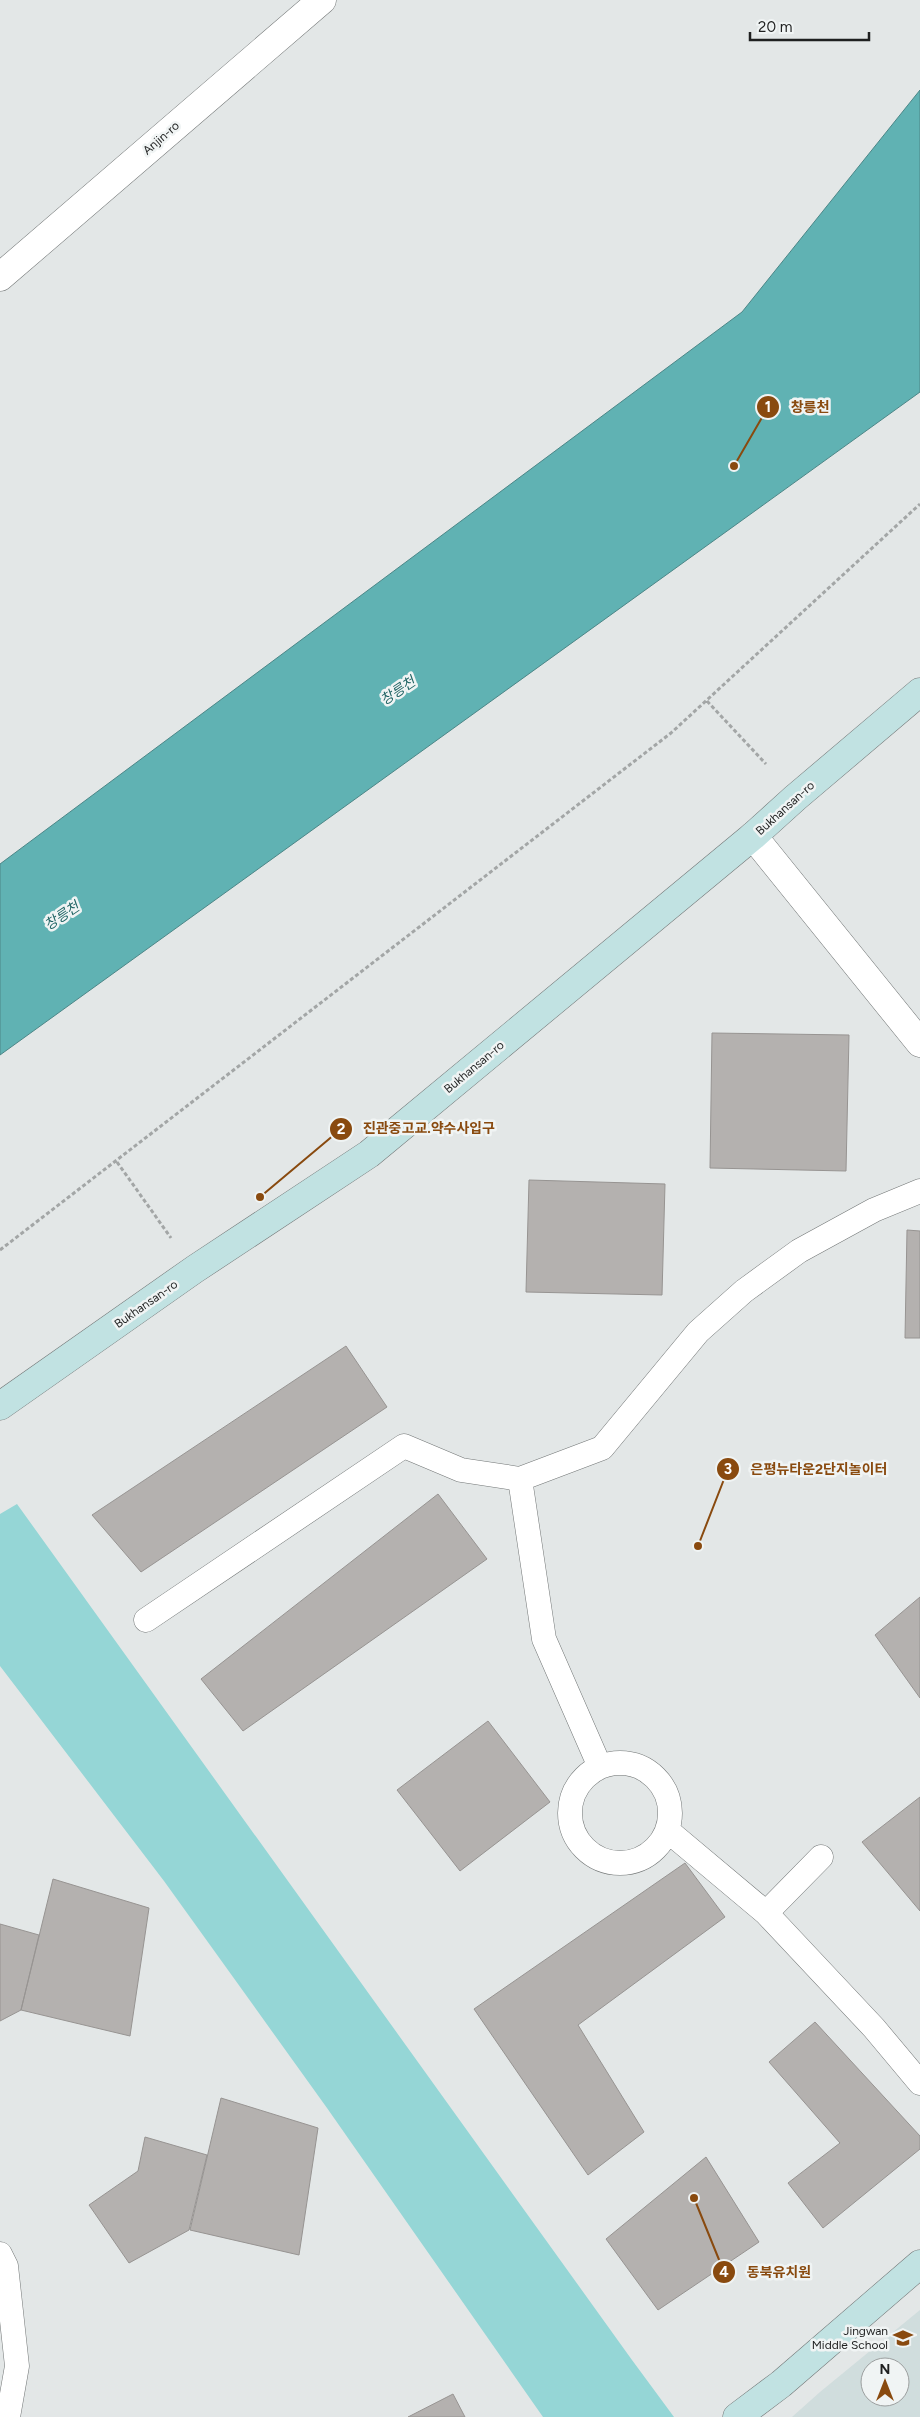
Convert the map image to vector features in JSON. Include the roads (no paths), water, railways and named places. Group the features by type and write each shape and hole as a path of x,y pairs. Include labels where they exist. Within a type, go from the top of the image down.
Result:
{"main road":[{"name":"Bukhansan-ro","path":"0,1406 195,1269 369,1154 754,836 795,798 920,692"},
{"path":"737,2417 781,2384 920,2264"}],"street":[{"name":"Anjin-ro","path":"0,277 322,0"},
{"path":"754,836 920,1043"}],"lane":[{"path":"146,1620 404,1446 461,1470 520,1478 602,1448 698,1332 744,1291 799,1251 874,1210 920,1191"},
{"path":"520,1478 544,1639 600,1768"},
{"path":"624,1764 633,1765 648,1771 660,1783 668,1798 670,1814 667,1830 660,1844 648,1855 633,1862 617,1863 601,1860 587,1852 577,1839 571,1823 570,1806 575,1790 586,1777 600,1768 624,1764"},
{"path":"667,1830 766,1913 874,2028 920,2083"},
{"path":"766,1913 821,1857"},
{"path":"0,2254 6,2266 17,2366 8,2417"}],"water":[{"path":"920,90 920,392 0,1055 0,864 742,312"}],"place":[{"name":"창릉천","path":"734,466"},
{"name":"진관중고교.약수사입구","path":"260,1197"},
{"name":"은평뉴타운2단지놀이터","path":"698,1546"},
{"name":"동북유치원","path":"694,2198"},
{"name":"Jingwan Middle School","path":"903,2338"}]}
